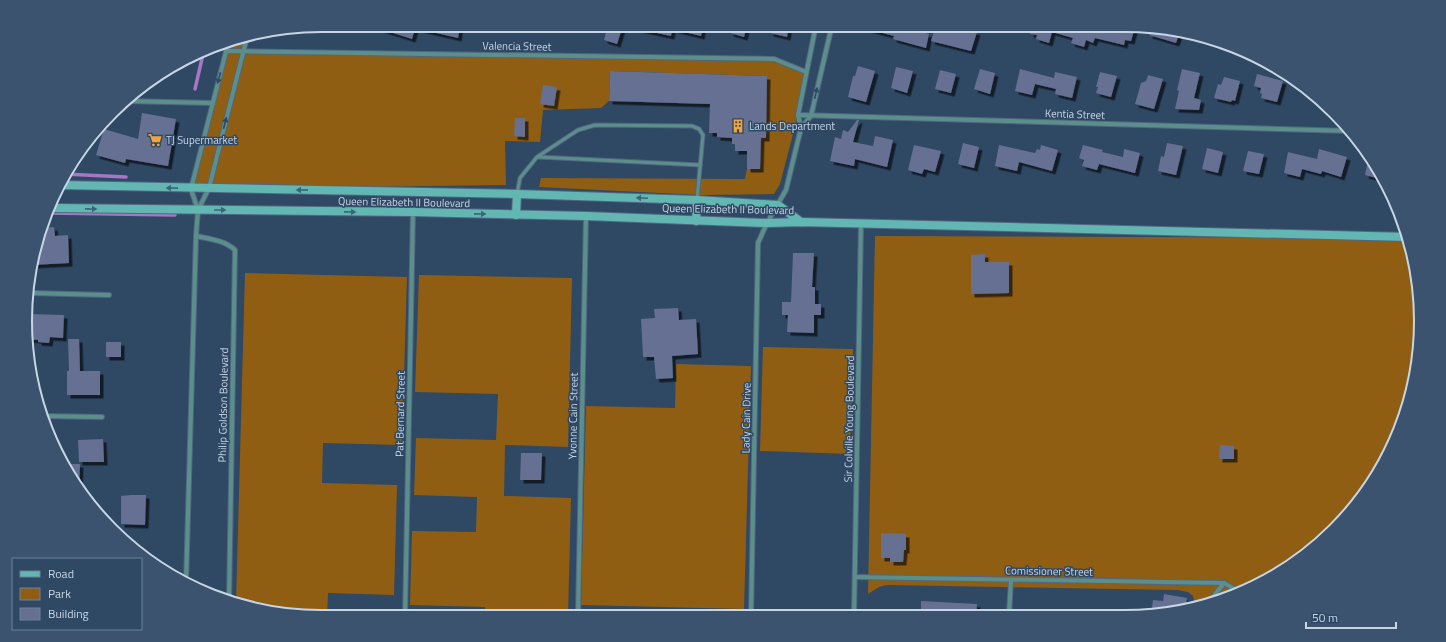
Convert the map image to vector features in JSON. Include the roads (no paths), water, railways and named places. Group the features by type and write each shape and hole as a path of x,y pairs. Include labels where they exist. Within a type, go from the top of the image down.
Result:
{"street":[{"path":"801,128 798,115 815,32"},
{"path":"801,128 811,116 830,32"},
{"path":"186,576 198,210 209,188 246,42"},
{"path":"198,210 191,189 227,47"},
{"name":"Valencia Street","path":"226,51 774,59 806,72"},
{"path":"133,101 213,103"},
{"name":"Kentia Street","path":"798,115 1343,131"},
{"name":"Lady Cain Drive","path":"752,610 758,243 767,223 786,190 801,128"},
{"name":"Queen Elizabeth II Boulevard","path":"66,186 517,194 697,200 778,205 801,222"},
{"path":"516,215 517,194"},
{"path":"696,220 697,200"},
{"name":"Queen Elizabeth II Boulevard","path":"55,208 413,212 586,216 767,223 801,222"},
{"name":"Pat Bernard Street","path":"405,610 413,212"},
{"name":"Yvonne Cain Street","path":"578,610 586,216"},
{"path":"801,222 1401,237"},
{"name":"Sir Colville Young Boulevard","path":"854,610 861,224"},
{"name":"Philip Goldson Boulevard","path":"196,236 218,240 229,244 235,250 229,595"},
{"path":"33,293 109,295"},
{"path":"48,416 102,417"},
{"name":"Comissioner Street","path":"855,577 1224,583 1235,588"},
{"path":"1009,610 1011,580"},
{"path":"1214,596 1224,583"}],"lane":[{"path":"517,194 520,178 538,157 578,130 595,125 692,126 699,129 703,135 697,200"},
{"path":"538,157 700,165"}],"waterway":[{"path":"195,89 202,58"},
{"path":"72,174 126,177"},
{"path":"53,213 175,215"}],"place":[{"name":"Lands Department","path":"738,126"},
{"name":"TJ Supermarket","path":"155,140"}]}
